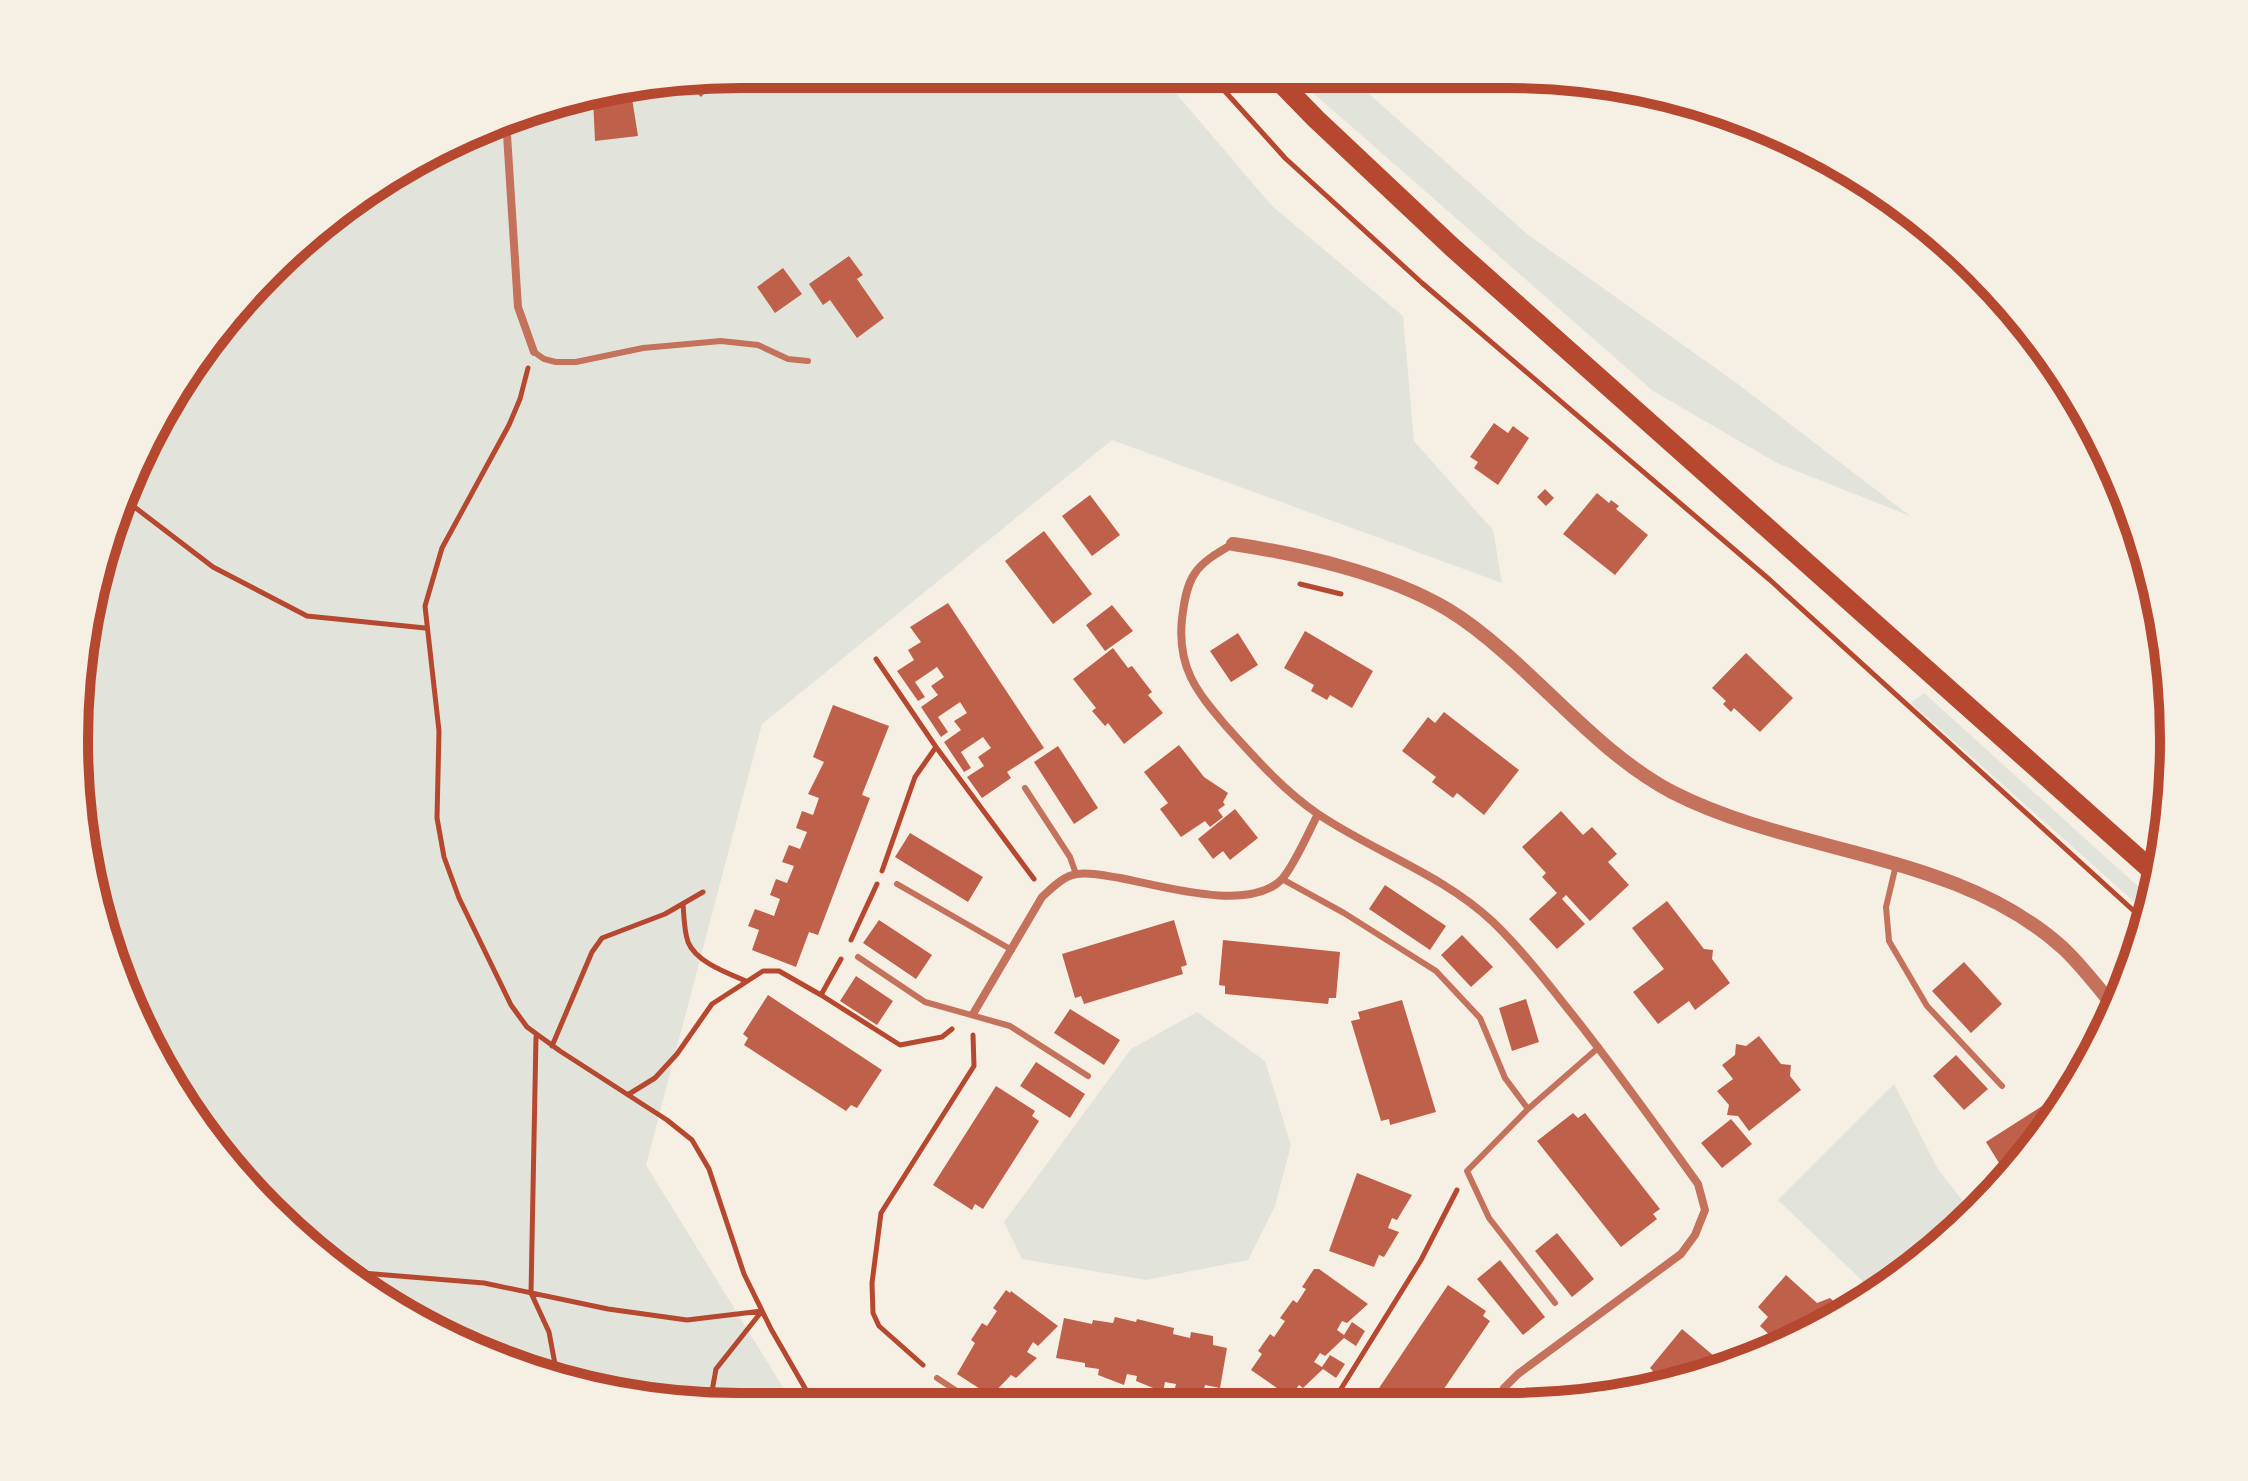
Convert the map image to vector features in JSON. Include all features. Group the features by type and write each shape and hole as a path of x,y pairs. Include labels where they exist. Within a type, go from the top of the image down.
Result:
{"main road":[{"path":"1286,88 1452,247 2147,866"}],"street":[{"path":"507,132 518,307 534,352"},
{"path":"1501,1393 1518,1374 1681,1254 1695,1235 1705,1210 1698,1184 1599,1047 1529,959 1492,921 1451,889 1318,814 1269,775 1198,692 1182,658 1181,632 1185,594 1194,574 1206,560 1233,544 1287,553 1408,589 1447,609 1473,627 1610,750 1670,791 1748,823 1937,877 1981,895 2023,919 2062,948 2106,998"},
{"path":"973,1014 1042,897 1058,883 1076,874 1098,874 1220,896 1246,897 1267,890 1282,879 1318,814"}],"lane":[{"path":"534,352 556,362 576,362 643,348 721,341 758,345 788,359 808,361"},
{"path":"1025,788 1070,857 1076,874"},
{"path":"1896,865 1886,907 1889,941 1927,1006 2002,1086"},
{"path":"1282,879 1344,913 1436,971 1480,1018 1505,1078 1528,1109"},
{"path":"897,884 1012,950"},
{"path":"858,957 925,1002 1010,1026 1088,1076"},
{"path":"1555,1303 1489,1218 1467,1171 1528,1109 1599,1047"},
{"path":"937,1378 960,1393"}],"path":[{"path":"1222,88 1285,158 1422,283 1770,580 2137,913"},
{"path":"534,352 509,425 442,548 425,606 425,628 437,707 437,818 444,857 459,898 511,1005 537,1036 609,1080 692,1140 709,1169 744,1274 808,1393"},
{"path":"133,506 213,567 307,616 425,628"},
{"path":"876,659 1028,873 1048,891"},
{"path":"821,995 860,925 915,777 936,747"},
{"path":"552,1046 592,952 602,938 665,914 703,892"},
{"path":"683,904 687,940 692,950 746,981"},
{"path":"629,1094 655,1078 677,1054 712,1004 763,971 779,971 900,1045 942,1037 973,1014"},
{"path":"937,1378 879,1326 873,1313 872,1283 881,1213 974,1066 973,1014"},
{"path":"537,1036 531,1293 549,1332 555,1366"},
{"path":"1338,1393 1421,1260 1467,1171"},
{"path":"364,1273 484,1283 608,1309 687,1320 762,1311"},
{"path":"712,1392 716,1369 762,1311"}],"shaded area":[{"path":"1171,88 1272,206 1403,316 1414,441 1493,530 1502,583 1112,440 762,724 646,1165 786,1393 698,1392 613,1380 531,1358 452,1326 378,1283 310,1231 250,1171 198,1103 155,1029 123,950 101,868 89,783 89,698 101,613 123,531 155,452 175,414 223,343 279,279 310,250 343,223 414,175 452,155 531,123 613,101 698,89"},
{"path":"1307,88 1362,88 1527,234 1738,384 1910,516 1777,463 1653,391"},
{"path":"1924,693 2142,890 2139,906 1911,703"},
{"path":"1197,1012 1265,1061 1291,1145 1275,1206 1248,1260 1146,1280 1022,1259 1004,1222 1131,1049"},
{"path":"1894,1084 1938,1169 1966,1205 1905,1258 1867,1285 1778,1200"}],"building":[{"path":"709,89 701,97 693,90"},
{"path":"632,98 638,136 595,141 593,105"},
{"path":"849,256 863,275 857,279 884,318 857,338 830,300 823,305 809,284"},
{"path":"783,268 802,294 775,313 757,287"},
{"path":"1494,423 1508,433 1513,426 1529,438 1498,485 1474,468 1478,462 1470,457"},
{"path":"1545,489 1554,498 1546,506 1537,497"},
{"path":"1597,493 1609,503 1611,500 1619,506 1616,509 1648,535 1615,575 1563,534"},
{"path":"1090,495 1120,535 1092,556 1062,516"},
{"path":"1044,531 1092,594 1053,624 1005,561"},
{"path":"948,603 1044,748 1007,772 1011,778 982,798 967,777 984,766 978,757 991,748 983,737 961,752 971,768 964,772 944,742 961,730 954,721 967,713 960,702 938,717 948,732 941,737 921,707 938,695 931,686 944,677 937,667 915,682 925,697 918,701 897,671 914,660 908,650 921,642 910,627"},
{"path":"1112,605 1133,631 1105,651 1086,625"},
{"path":"1305,631 1373,671 1352,708 1330,695 1327,700 1311,691 1314,685 1284,668"},
{"path":"1238,633 1258,665 1231,682 1210,651"},
{"path":"1113,648 1152,692 1148,695 1163,713 1124,744 1108,723 1105,726 1092,711 1096,708 1073,679"},
{"path":"1746,653 1793,698 1760,732 1734,708 1731,712 1723,704 1726,701 1712,688"},
{"path":"833,705 889,726 862,795 870,798 818,935 809,932 796,967 752,950 759,930 748,926 755,909 774,916 780,899 770,895 776,879 787,883 794,866 782,862 789,845 800,849 807,832 796,828 802,811 813,815 819,798 808,794 824,762 813,757"},
{"path":"1444,712 1519,770 1484,815 1457,793 1453,798 1432,782 1436,777 1402,751 1428,717 1435,723"},
{"path":"1179,745 1204,777 1228,793 1223,802 1225,805 1218,810 1223,817 1210,827 1205,821 1181,837 1160,809 1168,803 1144,772"},
{"path":"1058,746 1098,808 1074,824 1034,762"},
{"path":"1235,809 1258,838 1230,860 1223,851 1213,859 1198,839"},
{"path":"1561,811 1583,835 1592,827 1617,854 1608,862 1629,885 1590,921 1566,895 1562,899 1585,924 1557,949 1529,919 1557,893 1542,877 1546,873 1522,847"},
{"path":"910,833 983,877 968,902 895,857"},
{"path":"1385,885 1446,926 1430,950 1369,909"},
{"path":"1667,901 1704,949 1713,950 1712,959 1730,983 1695,1010 1689,1001 1658,1024 1633,992 1664,969 1632,928"},
{"path":"879,920 932,955 916,979 863,943"},
{"path":"1174,920 1187,965 1181,967 1183,974 1084,1004 1081,996 1075,998 1062,954"},
{"path":"1462,935 1493,967 1471,987 1441,955"},
{"path":"1223,940 1340,952 1336,998 1329,998 1328,1004 1225,994 1225,986 1219,985"},
{"path":"1964,962 2002,1004 1971,1033 1932,991"},
{"path":"856,976 893,1001 877,1025 840,1001"},
{"path":"768,995 882,1070 857,1108 851,1105 846,1111 744,1045 748,1038 743,1034"},
{"path":"1526,999 1539,1042 1512,1051 1499,1008"},
{"path":"1402,1000 1436,1112 1390,1125 1389,1119 1381,1121 1351,1021 1360,1019 1358,1012"},
{"path":"1070,1009 1120,1040 1104,1065 1054,1033"},
{"path":"1759,1036 1781,1064 1791,1065 1790,1076 1801,1090 1749,1131 1738,1116 1727,1115 1729,1105 1717,1091 1733,1079 1722,1065 1735,1055 1736,1044 1746,1046"},
{"path":"1956,1055 1988,1089 1964,1110 1933,1076"},
{"path":"1036,1062 1085,1094 1070,1118 1020,1086"},
{"path":"996,1086 1035,1111 1032,1116 1039,1121 983,1209 975,1204 972,1210 933,1185"},
{"path":"2050,1101 2051,1102 2001,1167 1986,1142"},
{"path":"1573,1113 1578,1118 1585,1113 1660,1209 1653,1214 1657,1219 1621,1247 1537,1141"},
{"path":"1731,1119 1752,1144 1722,1168 1701,1143"},
{"path":"1357,1173 1412,1195 1397,1220 1392,1218 1388,1228 1399,1232 1384,1257 1379,1255 1374,1267 1329,1251"},
{"path":"1557,1233 1594,1279 1572,1297 1535,1251"},
{"path":"1500,1260 1545,1317 1523,1335 1477,1279"},
{"path":"1314,1269 1319,1269 1368,1304 1347,1323 1342,1321 1337,1330 1344,1335 1352,1322 1365,1331 1356,1346 1344,1338 1325,1356 1320,1353 1314,1362 1322,1367 1330,1355 1345,1364 1336,1378 1323,1369 1303,1388 1299,1385 1293,1393 1284,1393 1251,1370 1262,1354 1258,1351 1270,1334 1274,1337 1285,1321 1280,1318 1293,1300 1297,1303 1306,1289 1302,1287"},
{"path":"1786,1275 1817,1303 1830,1298 1837,1304 1771,1337 1760,1326 1768,1317 1758,1307"},
{"path":"1448,1285 1486,1311 1483,1316 1490,1321 1441,1393 1376,1393"},
{"path":"1006,1290 1011,1291 1058,1326 1038,1346 1033,1342 1027,1352 1037,1358 1016,1378 1011,1375 994,1393 986,1393 957,1374 975,1343 971,1340 982,1323 987,1326 997,1311 993,1308"},
{"path":"1115,1317 1136,1322 1137,1319 1174,1328 1173,1334 1190,1338 1191,1332 1213,1336 1213,1345 1227,1348 1220,1388 1205,1385 1203,1393 1187,1393 1175,1388 1176,1384 1165,1382 1163,1392 1136,1381 1137,1376 1127,1374 1124,1385 1098,1375 1099,1369 1085,1367 1085,1363 1056,1358 1064,1318 1092,1324 1093,1320 1113,1323"},
{"path":"1682,1329 1714,1356 1710,1360 1648,1377 1653,1371 1650,1368"}]}
